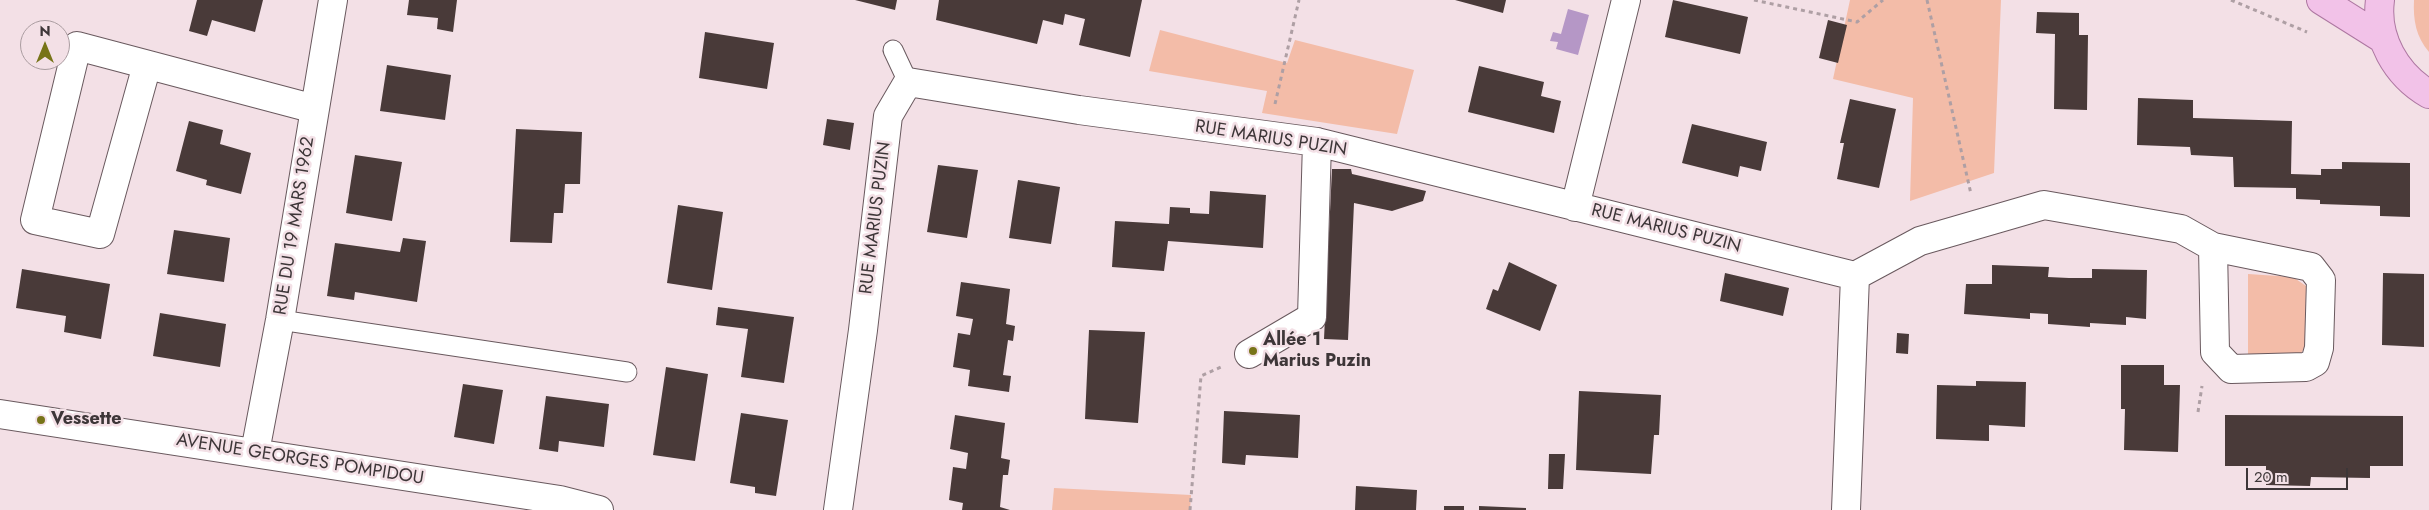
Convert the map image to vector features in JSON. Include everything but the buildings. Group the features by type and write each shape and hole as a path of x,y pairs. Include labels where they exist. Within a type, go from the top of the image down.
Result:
{"main road":[{"path":"2321,0 2383,39"},
{"path":"2380,0 2378,10 2383,39 2396,65 2416,86 2429,94"}],"street":[{"name":"RUE DU 19 MARS 1962","path":"255,452 280,320 333,0"},
{"path":"1575,207 1626,0"},
{"path":"147,65 100,234 35,220 77,46 315,109"},
{"name":"RUE MARIUS PUZIN","path":"838,510 863,330 888,116 908,82 1079,110 1317,142 1855,276"},
{"path":"1249,354 1312,317 1317,142"},
{"path":"1846,510 1855,276 1920,241 2044,206 2182,229 2213,247 2311,267 2321,280 2319,348 2315,362 2306,367 2231,369 2215,352 2213,247"},
{"name":"AVENUE GEORGES POMPIDOU","path":"0,414 560,500 600,510"}],"lane":[{"path":"893,50 908,82"},
{"path":"280,320 626,372"}],"path":[{"path":"1267,136 1299,0"},
{"path":"1754,0 1857,22 1883,0"},
{"path":"1928,0 1959,130 1968,182 1981,223"},
{"path":"2231,0 2307,32"},
{"path":"1190,510 1200,376 1249,354"}],"shaded area":[{"path":"1850,0 2001,0 1994,173 1910,201 1913,98 1833,79"},
{"path":"2414,0 2429,0 2429,52 2416,28"},
{"path":"1568,9 1589,15 1578,55 1556,49 1558,42 1550,41 1553,32 1561,34"},
{"path":"1160,30 1287,63 1295,40 1414,70 1397,134 1262,113 1267,91 1149,71"},
{"path":"2248,274 2293,277 2306,286 2305,347 2298,358 2248,354"},
{"path":"1054,488 1191,495 1190,510 1052,510"}],"place":[{"name":"Allée 1 Marius Puzin","path":"1253,351"},
{"name":"Vessette","path":"41,420"}]}
